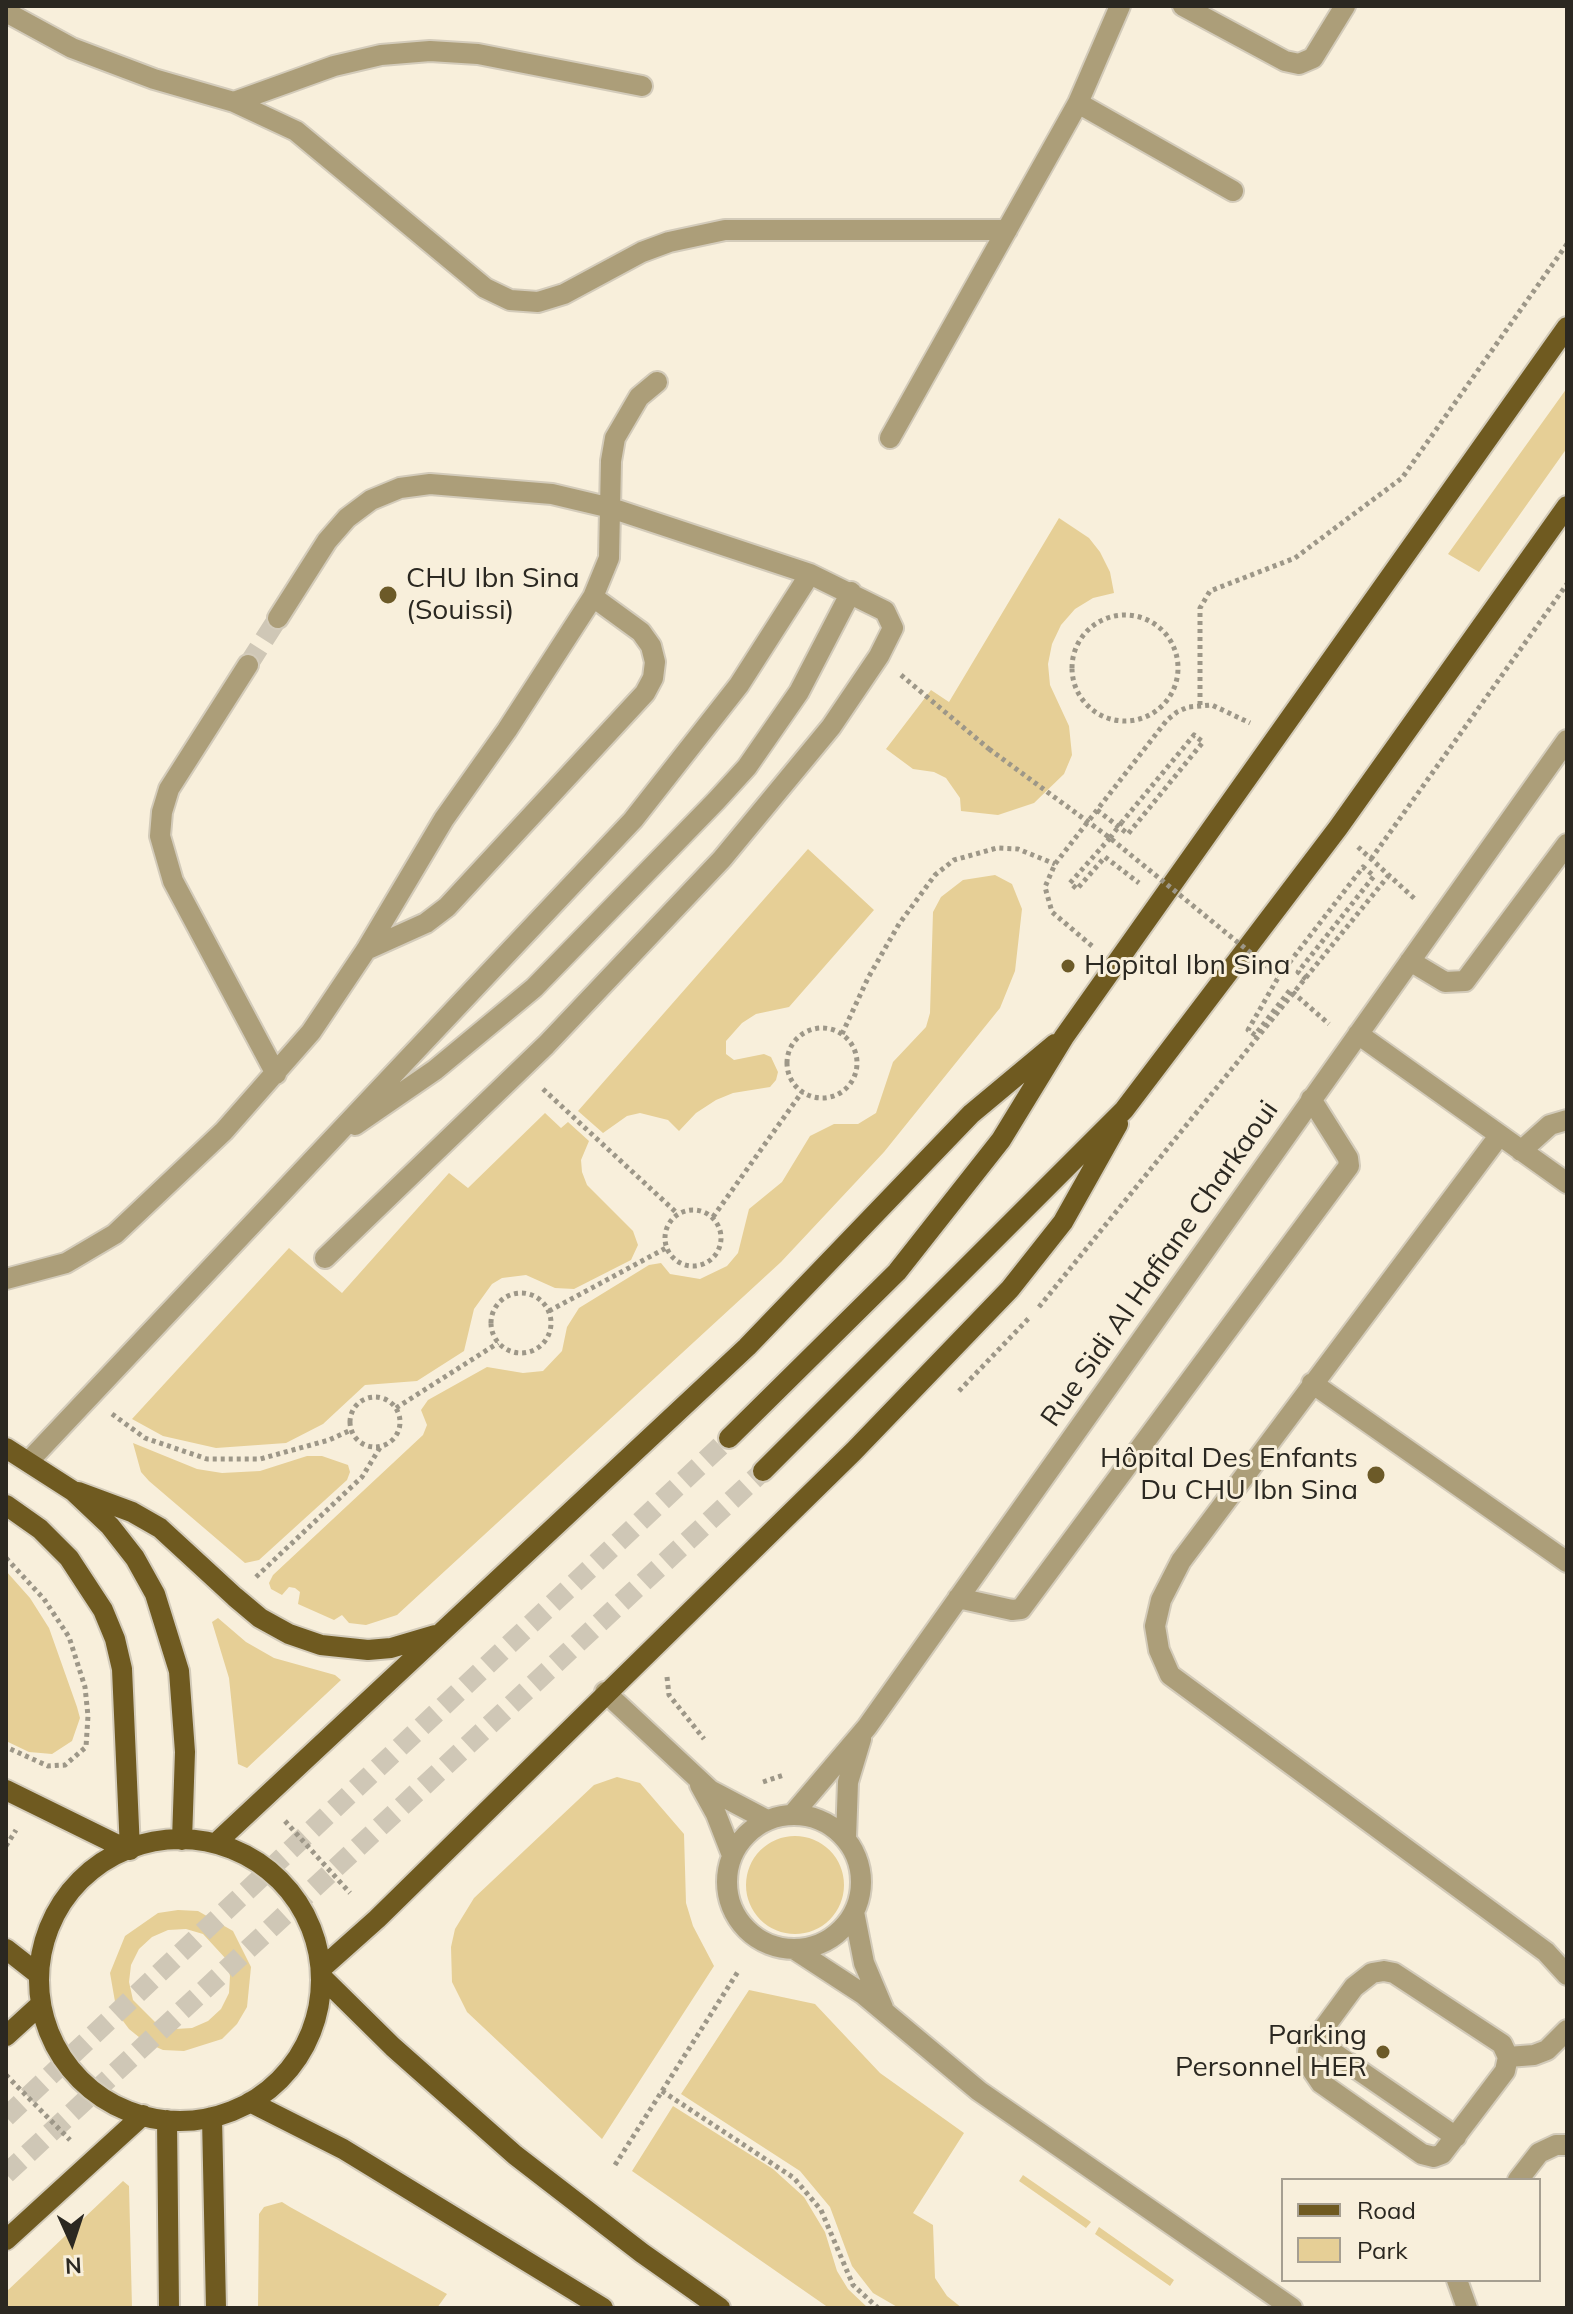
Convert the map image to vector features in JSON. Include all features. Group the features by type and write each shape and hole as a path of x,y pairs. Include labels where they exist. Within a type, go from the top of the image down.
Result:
{"main road":[{"path":"729,1438 897,1272 1001,1140 1064,1037 1567,327"},
{"path":"763,1471 1124,1110 1338,828 1567,506"},
{"path":"216,1843 747,1347 971,1114 1064,1037"},
{"path":"322,1973 854,1451 1010,1289 1038,1257 1086,1187 1124,1110"},
{"path":"6,1448 73,1491 110,1526 135,1558 155,1594 179,1671 185,1752 182,1840"},
{"path":"73,1491 132,1512 160,1528 235,1597 289,1634 344,1649 391,1648 439,1634"},
{"path":"6,1505 40,1529 69,1558 103,1610 115,1639 122,1669 129,1850"},
{"path":"6,1790 129,1850"},
{"path":"182,1840 216,1843 250,1855 278,1876 300,1903 315,1934 322,1973 319,2009 294,2062 274,2085 250,2102 212,2117 167,2120 143,2115 121,2108 83,2083 56,2047 40,2005 38,1974 41,1947 64,1897 82,1876 129,1850 182,1840"},
{"path":"6,1949 38,1974"},
{"path":"322,1973 393,2047 515,2155 642,2253 720,2308"},
{"path":"6,2036 40,2005"},
{"path":"250,2102 343,2149 603,2308"},
{"path":"6,2240 143,2115"},
{"path":"212,2117 216,2308"},
{"path":"167,2120 169,2308"}],"street":[{"path":"890,438 1078,103 1120,6"},
{"path":"1183,6 1285,61 1299,64 1313,58 1345,6"},
{"path":"6,12 26,15 72,48 118,66 234,102 296,131 485,288 510,300 538,302 564,294 642,252 669,242 725,230 1007,230"},
{"path":"234,102 334,66 381,55 430,51 478,54 642,86"},
{"path":"1078,103 1233,191"},
{"path":"6,1279 66,1263 115,1234 168,1187 276,1074 311,1032 366,950 444,819 507,730 593,597 609,558 611,461 615,438 639,397 657,382"},
{"path":"278,618 327,541 347,518 371,500 400,488 430,484 552,494 611,508 810,574 885,611 893,628 879,656 831,727 778,795 712,871 521,1069 325,1258"},
{"path":"29,1461 633,820 739,685 810,574"},
{"path":"322,1148 435,1070 523,998 577,947 747,767 799,692 851,592"},
{"path":"366,950 426,923 447,907 645,693 653,678 655,662 651,646 641,632 593,597"},
{"path":"248,665 169,789 162,812 160,836 173,881 276,1074"},
{"name":"Rue Sidi Al Hafiane Charkaoui","path":"793,1814 827,1770 864,1731 1567,740"},
{"path":"1410,961 1445,982 1465,981 1567,844"},
{"path":"1358,1034 1567,1183"},
{"path":"958,1598 1012,1610 1021,1609 1349,1166 1348,1158 1311,1099"},
{"path":"1521,1151 1550,1125 1567,1120"},
{"path":"1499,1136 1181,1561 1161,1600 1155,1626 1159,1650 1170,1675 1546,1952 1567,1974"},
{"path":"1312,1383 1567,1562"},
{"path":"605,1692 694,1775 728,1802 767,1820"},
{"path":"846,1838 848,1782 864,1731"},
{"path":"694,1775 716,1814 732,1855"},
{"path":"794,1949 823,1943 846,1925 854,1912 862,1882 857,1859 846,1838 822,1820 793,1814 767,1820 747,1834 732,1855 727,1887 737,1918 762,1941 794,1949 885,2012 979,2091 1292,2308"},
{"path":"854,1912 864,1963 885,2012"},
{"path":"1384,1971 1394,1973 1502,2044 1508,2057 1505,2071 1442,2154 1434,2157 1422,2154 1312,2075 1308,2051 1362,1978 1384,1971"},
{"path":"1508,2057 1534,2055 1547,2050 1567,2030"},
{"path":"1315,2040 1456,2137"},
{"path":"1520,2178 1539,2153 1567,2145"},
{"path":"1458,2282 1467,2308"}],"path":[{"path":"1200,705 1200,608 1210,591 1295,558 1402,478 1567,244"},
{"path":"1371,859 1567,584"},
{"path":"1118,615 1137,616 1154,623 1168,635 1176,652 1179,670 1175,689 1165,705 1150,716 1132,722 1096,714 1078,693 1071,667 1075,648 1085,632 1100,621 1118,615"},
{"path":"925,694 989,749 1110,838 1279,976"},
{"path":"1165,705 1177,712"},
{"path":"1116,963 1052,912 1045,887 1055,864 1167,720 1177,712 1200,705 1226,709 1275,738"},
{"path":"1097,810 1128,834 1203,742 1194,735 1122,822 1110,838 1070,883 1077,889 1105,857 1118,867"},
{"path":"1338,828 1418,902 1409,914"},
{"path":"842,1034 868,978 899,924 935,875 954,860 997,848 1018,849 1055,864"},
{"path":"1306,979 1298,972 1374,876 1363,867 1279,976 1248,1030 1255,1035 1290,990 1329,1024"},
{"path":"949,1401 1080,1260 1389,875"},
{"path":"1321,1036 1338,1012"},
{"path":"827,1028 842,1034 852,1046 857,1060 855,1076 846,1089 832,1096 816,1098 802,1092 791,1080 787,1066 789,1050 798,1037 811,1030 827,1028"},
{"path":"521,1069 678,1214"},
{"path":"713,1217 802,1092"},
{"path":"689,1210 713,1217 721,1240 709,1261 697,1266 685,1264 666,1248 665,1235 678,1214 689,1210"},
{"path":"549,1311 666,1248"},
{"path":"510,1294 533,1295 549,1311 549,1336 531,1352 508,1351 492,1333 493,1310 510,1294"},
{"path":"396,1408 498,1343"},
{"path":"91,1395 145,1438 207,1459 260,1459 329,1440 351,1430"},
{"path":"368,1397 389,1401 396,1408 399,1426 390,1442 381,1446 363,1444 351,1430 353,1410 368,1397"},
{"path":"235,1597 362,1477 381,1446"},
{"path":"6,1558 44,1599 69,1637 85,1687 88,1716 86,1747 65,1765 48,1766 6,1747"},
{"path":"672,1668 667,1677 669,1695 708,1744"},
{"path":"752,1782 788,1773"},
{"path":"280,1814 350,1893"},
{"path":"6,1846 19,1825"},
{"path":"615,2165 739,1970"},
{"path":"6,2075 78,2147"},
{"path":"662,2091 794,2178 821,2210 853,2285 878,2308"}],"green space":[{"path":"1567,388 1567,448 1479,572 1448,554"},
{"path":"1059,518 1089,538 1100,552 1110,572 1114,593 1093,598 1075,609 1061,625 1052,644 1048,664 1050,685 1069,726 1072,755 1064,774 1034,803 998,815 961,811 960,798 946,778 934,772 913,769 886,749 931,690 949,702"},
{"path":"808,849 874,910 789,1007 756,1014 742,1023 726,1041 726,1054 734,1060 764,1054 771,1057 778,1072 776,1080 770,1087 733,1093 716,1100 696,1113 679,1131 668,1120 640,1113 627,1116 603,1133 578,1111"},
{"path":"995,875 1012,884 1022,909 1015,971 1000,1008 884,1152 781,1262 397,1615 366,1625 349,1623 342,1615 334,1620 298,1604 300,1592 295,1588 289,1587 282,1595 271,1589 269,1583 273,1575 423,1435 427,1425 421,1410 428,1400 487,1367 523,1373 543,1371 562,1351 567,1327 579,1308 649,1265 661,1263 670,1274 700,1279 727,1266 738,1253 749,1209 782,1182 810,1136 834,1124 858,1124 876,1113 893,1062 926,1027 930,1013 933,912 941,897 963,880"},
{"path":"545,1113 561,1128 568,1122 589,1141 581,1160 582,1172 587,1185 633,1231 638,1245 631,1260 574,1289 555,1288 526,1275 502,1278 492,1284 474,1309 464,1351 417,1381 365,1385 323,1424 286,1443 216,1448 163,1436 132,1419 289,1248 342,1293 449,1173 468,1188"},
{"path":"133,1443 197,1469 222,1473 260,1471 307,1456 322,1456 348,1465 350,1472 347,1480 259,1560 245,1563 149,1481 141,1472"},
{"path":"6,1571 30,1598 49,1628 80,1718 72,1741 52,1754 29,1752 6,1741"},
{"path":"218,1618 246,1642 274,1658 335,1675 341,1680 247,1768 238,1764 229,1678 212,1622"},
{"path":"617,1777 640,1783 684,1834 686,1903 693,1926 714,1966 602,2139 467,2012 452,1982 451,1947 455,1929 474,1898 594,1785"},
{"path":"795,1836 814,1839 830,1850 841,1866 844,1885 841,1904 830,1920 814,1931 795,1934 776,1931 760,1920 749,1904 746,1885 749,1866 760,1850 776,1839"},
{"path":"198,1911 233,1931 251,1967 247,2007 237,2024 222,2039 184,2051 163,2050 145,2042 129,2029 117,2013 110,1973 125,1936 158,1913","holes":["186,1929 203,1934 226,1959 230,1976 229,1993 221,2009 208,2021 192,2028 175,2029 158,2025 133,2000 129,1982 131,1965 139,1949 152,1937 168,1930"]},
{"path":"749,1990 815,2004 880,2073 964,2133 913,2213 933,2225 935,2278 947,2296 962,2308 899,2308 873,2293 852,2266 830,2207 800,2171 681,2094"},
{"path":"673,2106 773,2169 804,2197 825,2232 837,2271 848,2289 868,2308 829,2308 632,2171"},
{"path":"1023,2175 1091,2222 1086,2228 1019,2181"},
{"path":"123,2181 129,2186 132,2308 6,2308 6,2292"},
{"path":"282,2202 447,2294 437,2308 258,2308 259,2214 264,2207"},
{"path":"1099,2227 1174,2280 1170,2286 1095,2234"}],"tunnel":[{"path":"248,665 278,618"},
{"path":"6,2117 729,1438"},
{"path":"6,2174 763,1471"}],"place":[{"name":"CHU Ibn Sina (Souissi)","path":"388,595"},
{"name":"Hopital Ibn Sina","path":"1068,966"},
{"name":"Hôpital Des Enfants Du CHU Ibn Sina","path":"1376,1475"},
{"name":"Parking Personnel HER","path":"1383,2052"}]}
